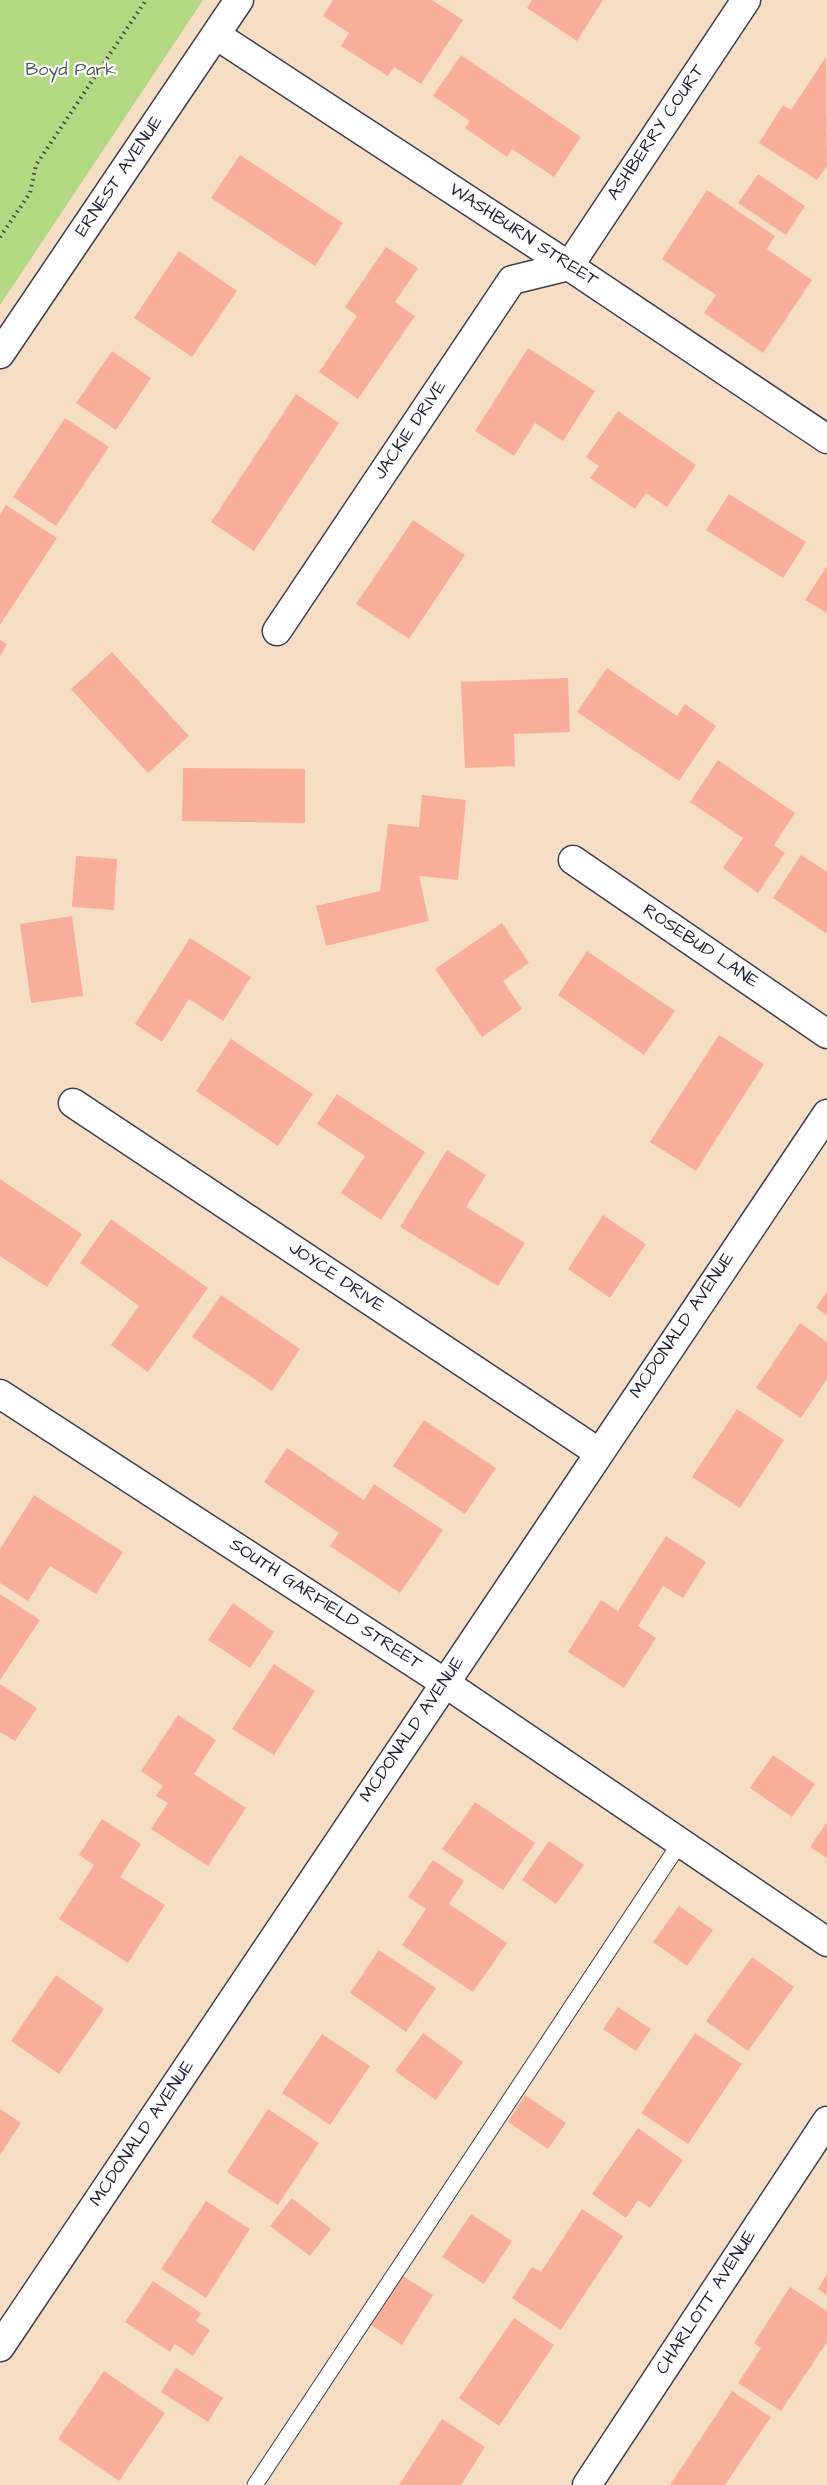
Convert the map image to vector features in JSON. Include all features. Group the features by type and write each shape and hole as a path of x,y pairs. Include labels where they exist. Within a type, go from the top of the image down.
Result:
{"street":[{"name":"ERNEST AVENUE","path":"0,354 239,0"},
{"name":"ASHBERRY COURT","path":"569,266 746,0"},
{"name":"WASHBURN STREET","path":"216,35 569,266 827,440"},
{"name":"JACKIE DRIVE","path":"277,631 512,280 569,266"},
{"name":"ROSEBUD LANE","path":"573,860 827,1034"},
{"name":"JOYCE DRIVE","path":"73,1103 598,1452"},
{"name":"MCDONALD AVENUE","path":"0,2347 598,1452 827,1114"},
{"name":"SOUTH GARFIELD STREET","path":"0,1394 445,1683 827,1942"},
{"name":"CHARLOTT AVENUE","path":"587,2485 827,2121"}],"lane":[{"path":"255,2485 680,1843"}],"path":[{"path":"0,237 30,193 36,165 146,0"}],"green space":[{"name":"Boyd Park","path":"0,0 203,0 0,305"}],"building":[{"path":"333,0 432,0 463,20 421,84 394,67 388,76 341,46 349,33 323,16"},
{"path":"532,0 603,0 577,41 527,8"},
{"path":"461,55 581,137 554,177 512,149 507,157 465,128 470,121 433,96"},
{"path":"826,57 827,166 817,180 759,143 783,105 791,110"},
{"path":"240,155 343,223 315,266 211,198"},
{"path":"758,174 805,206 786,235 738,203"},
{"path":"707,190 775,236 767,249 812,280 763,353 704,313 716,295 662,259"},
{"path":"386,247 418,268 395,302 415,316 358,399 319,372 357,316 345,307"},
{"path":"179,251 237,291 192,357 134,318"},
{"path":"528,348 595,391 563,441 535,423 514,456 475,431"},
{"path":"112,351 151,378 116,430 76,403"},
{"path":"296,394 339,423 254,551 211,522"},
{"path":"618,411 696,465 667,507 646,493 635,509 590,478 599,466 586,457"},
{"path":"65,418 109,447 56,526 13,497"},
{"path":"729,494 806,542 783,578 706,530"},
{"path":"6,505 57,538 0,625 0,514"},
{"path":"413,520 465,555 409,639 356,604"},
{"path":"827,566 827,613 805,600"},
{"path":"0,640 7,644 0,656"},
{"path":"112,652 189,736 148,773 71,689"},
{"path":"607,668 677,716 685,704 716,726 679,781 577,712"},
{"path":"568,678 570,732 514,734 515,766 465,768 461,682"},
{"path":"718,760 795,813 774,845 785,853 758,893 723,868 743,838 690,802"},
{"path":"183,768 305,769 305,823 182,821"},
{"path":"422,795 466,800 458,880 419,876 429,921 326,946 316,906 380,891 388,824 419,827"},
{"path":"801,855 827,872 827,934 773,898"},
{"path":"76,856 117,859 114,910 72,907"},
{"path":"72,916 83,996 31,1003 20,924"},
{"path":"502,923 529,963 503,981 522,1009 482,1037 435,969"},
{"path":"190,938 251,977 223,1021 189,999 162,1042 135,1024"},
{"path":"587,951 675,1011 644,1055 558,995"},
{"path":"719,1035 764,1064 696,1171 650,1142"},
{"path":"231,1039 313,1094 278,1146 196,1091"},
{"path":"337,1094 425,1152 381,1220 341,1193 365,1156 317,1124"},
{"path":"447,1150 486,1175 466,1207 525,1243 498,1286 400,1227"},
{"path":"0,1179 82,1234 47,1287 0,1256"},
{"path":"603,1215 646,1244 610,1298 568,1269"},
{"path":"111,1219 208,1288 148,1372 111,1345 139,1306 80,1263"},
{"path":"827,1291 827,1315 816,1308"},
{"path":"221,1295 300,1349 272,1391 192,1337"},
{"path":"800,1323 827,1342 827,1379 801,1418 756,1388"},
{"path":"737,1409 784,1440 740,1508 692,1477"},
{"path":"424,1420 496,1468 465,1514 393,1466"},
{"path":"287,1448 364,1500 374,1484 443,1530 400,1593 330,1546 339,1533 264,1482"},
{"path":"34,1495 123,1552 96,1594 50,1566 28,1601 0,1583 0,1549"},
{"path":"666,1536 706,1562 683,1598 663,1586 638,1626 656,1638 624,1688 568,1652 601,1600 618,1611"},
{"path":"0,1594 40,1620 0,1680"},
{"path":"233,1603 274,1632 250,1668 208,1640"},
{"path":"274,1664 315,1691 274,1755 232,1729"},
{"path":"0,1684 37,1708 15,1741 0,1732"},
{"path":"178,1715 216,1740 194,1774 246,1808 208,1866 151,1829 168,1803 156,1796 163,1786 141,1771"},
{"path":"773,1755 815,1784 792,1817 750,1788"},
{"path":"475,1802 535,1843 503,1890 442,1849"},
{"path":"102,1819 141,1844 120,1877 165,1905 128,1963 59,1919 94,1865 79,1855"},
{"path":"827,1822 827,1858 810,1847"},
{"path":"549,1841 584,1865 556,1904 522,1880"},
{"path":"433,1860 464,1881 449,1904 507,1943 473,1992 402,1945 426,1909 408,1897"},
{"path":"679,1906 713,1930 687,1966 653,1942"},
{"path":"379,1950 436,1988 406,2032 350,1993"},
{"path":"752,1957 794,1987 748,2051 706,2021"},
{"path":"56,1975 104,2009 59,2074 11,2041"},
{"path":"618,2007 651,2029 636,2051 603,2029"},
{"path":"423,2033 463,2062 436,2100 395,2071"},
{"path":"695,2033 742,2064 688,2144 641,2113"},
{"path":"322,2034 370,2066 330,2125 282,2093"},
{"path":"525,2095 566,2123 548,2149 508,2122"},
{"path":"0,2109 21,2123 0,2155"},
{"path":"268,2109 319,2143 278,2205 227,2172"},
{"path":"638,2128 683,2160 650,2208 638,2200 626,2218 592,2194"},
{"path":"292,2198 331,2229 310,2256 270,2226"},
{"path":"206,2201 250,2229 206,2298 161,2269"},
{"path":"582,2209 623,2236 561,2330 512,2298 532,2267 541,2272"},
{"path":"471,2214 512,2241 484,2284 442,2257"},
{"path":"827,2274 827,2295 818,2289"},
{"path":"403,2276 433,2295 402,2345 371,2325"},
{"path":"153,2281 201,2313 196,2321 210,2330 193,2356 175,2344 170,2352 125,2322"},
{"path":"790,2287 827,2311 827,2342 781,2411 738,2383 761,2348 754,2343"},
{"path":"514,2318 554,2345 499,2426 459,2398"},
{"path":"176,2368 223,2398 208,2422 161,2392"},
{"path":"104,2371 165,2413 119,2481 58,2439"},
{"path":"732,2391 771,2417 725,2485 670,2485"},
{"path":"442,2419 485,2447 461,2485 399,2485"}]}
